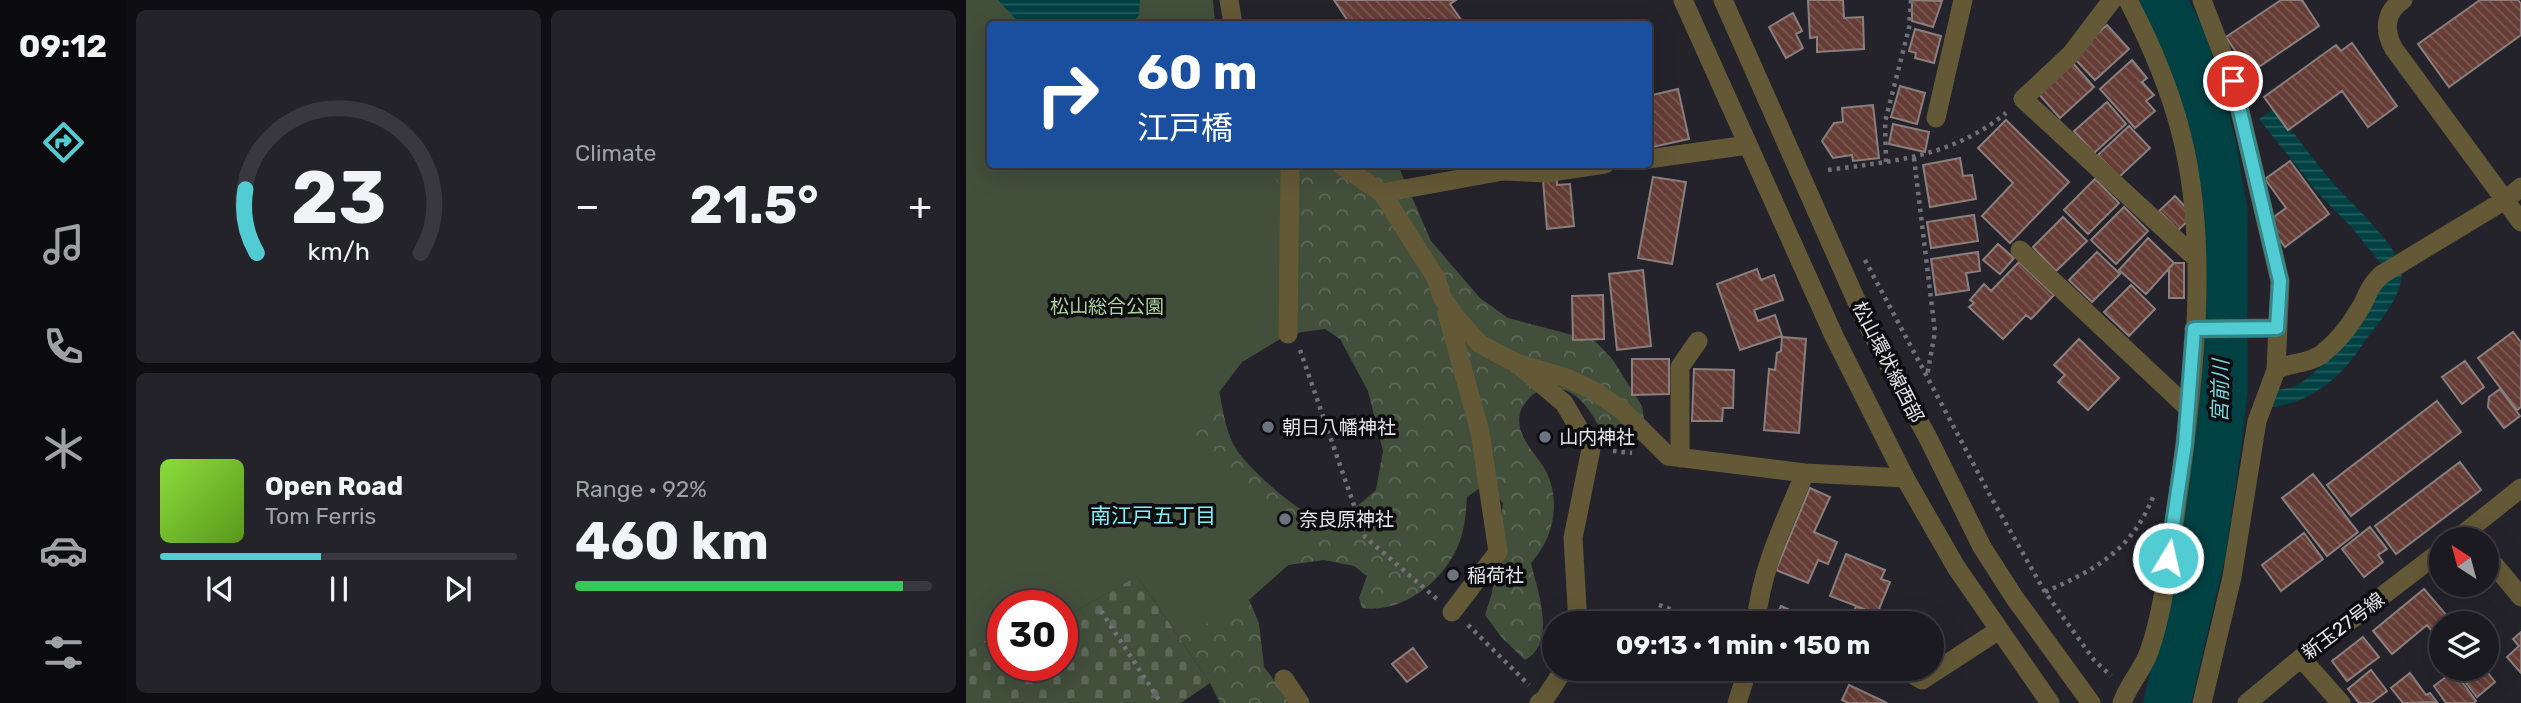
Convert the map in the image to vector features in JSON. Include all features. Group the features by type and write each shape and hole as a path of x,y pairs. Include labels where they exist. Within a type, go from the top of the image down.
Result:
{"street":[{"path":"1229,0 1232,21"},
{"name":"松山環状線西部","path":"1683,0 1834,336 1905,478 1956,567 2050,703"},
{"name":"松山環状線西部","path":"1723,0 1864,318 1982,547 2014,597 2091,703"},
{"path":"1936,118 1963,0"},
{"path":"2112,0 2071,54 2023,99 2197,259"},
{"path":"2122,703 2125,693 2138,676 2154,633 2176,510 2198,329 2197,259 2192,197 2181,135 2164,78 2128,0"},
{"path":"2202,0 2233,81 2280,281 2276,370 2257,421 2232,577 2203,703"},
{"path":"2403,0 2388,18 2386,35 2521,222"},
{"path":"1652,158 1748,145"},
{"path":"1290,168 1293,340"},
{"path":"1346,168 1382,193 1436,278 1480,432 1498,552 1452,612"},
{"path":"1382,193 1503,171 1545,173 1578,168"},
{"path":"2276,370 2289,363 2306,363 2334,344 2360,310 2368,288 2391,269 2505,200 2521,187"},
{"path":"2020,250 2188,408"},
{"path":"1443,296 1453,314 1480,344 1516,363 1567,378 1596,392 1623,411 1668,456 1805,473 1905,478"},
{"path":"2198,329 2277,328"},
{"path":"1680,458 1680,368 1698,341"},
{"path":"1516,363 1564,403 1591,449 1573,538 1577,611"},
{"path":"1757,611 1764,572 1805,473"},
{"path":"2476,527 2521,488"},
{"name":"新玉27号線","path":"2247,703 2301,657 2429,560"},
{"path":"2499,570 2521,597"},
{"path":"1944,666 1999,630"},
{"path":"2301,657 2341,703"},
{"path":"1284,679 1300,703"},
{"path":"1539,703 1544,701 1556,681"},
{"path":"1737,703 1744,681"}],"path":[{"path":"1886,162 1885,122 1909,28 1911,0"},
{"path":"1828,170 1914,158 1962,142 1998,120 2023,99"},
{"path":"1914,158 1935,332 1927,377"},
{"path":"1819,166 1825,178"},
{"path":"1860,249 1992,499 2045,593 2094,660 2117,680"},
{"path":"1293,340 1366,537"},
{"path":"2045,593 2083,575 2127,542 2135,534 2156,490"},
{"path":"1660,605 1676,611"},
{"path":"1101,611 1161,703"}],"green space":[{"path":"966,0 987,21 987,168 1399,168 1431,241 1480,298 1508,318 1595,341 1613,360 1642,406 1644,419 1629,432 1603,434 1586,406 1562,389 1539,391 1528,399 1521,410 1519,419 1523,436 1547,473 1554,497 1549,532 1539,554 1531,563 1542,611 1541,641 1535,652 1525,660 1502,638 1485,615 1492,593 1503,503 1491,490 1480,488 1467,497 1460,541 1445,569 1434,581 1407,600 1393,606 1362,608 1359,598 1367,576 1354,566 1324,560 1288,565 1249,600 1259,623 1264,667 1292,703 1220,703 1210,683 1137,576 1078,610 1078,590 987,590 987,639 966,653","holes":["1325,329 1340,339 1368,391 1383,451 1376,490 1347,512 1326,519 1317,517 1292,503 1244,460 1231,438 1219,390 1242,362 1288,334"]},
{"name":"松山総合公園","path":"966,0 1213,0 1215,21 987,21 987,168 1270,168 1279,185 1295,252 1288,334 1242,362 1185,437 1304,551 1236,611 1179,636 1137,576 1078,610 1078,590 987,590 987,639 966,653"},
{"path":"1137,576 1210,683 1181,703 966,703 966,653 987,639 987,681 1078,681 1078,610"}],"water":[{"path":"998,0 1140,0 1139,15 1134,21 1017,21"},
{"path":"2275,108 2327,176 2393,250 2402,272 2393,302 2343,369 2311,395 2285,405 2271,407 2270,391 2292,387 2307,379 2333,351 2382,265 2353,229 2318,193 2259,119"}],"building":[{"path":"1334,0 1456,0 1450,4 1462,21 1429,19 1348,21"},
{"path":"1808,0 1843,0 1844,18 1863,17 1864,49 1817,52 1817,37 1810,38"},
{"path":"1912,0 1942,1 1933,27 1912,21"},
{"path":"2281,0 2302,0 2319,26 2250,73 2226,37"},
{"path":"2480,0 2518,0 2521,4 2521,35 2449,87 2418,44"},
{"path":"1793,13 1802,31 1796,34 1803,48 1786,58 1769,27"},
{"path":"2107,25 2129,49 2095,80 2072,56"},
{"path":"1915,29 1941,36 1934,63 1915,58 1916,53 1909,51"},
{"path":"2352,43 2397,106 2368,127 2342,91 2288,130 2264,97 2336,45 2341,51"},
{"path":"2132,60 2147,78 2142,82 2154,95 2146,101 2155,111 2135,128 2100,89"},
{"path":"2071,61 2094,87 2060,118 2037,92"},
{"path":"1900,86 1925,93 1917,124 1891,117"},
{"path":"1678,89 1689,139 1652,147 1652,95"},
{"path":"2107,102 2126,124 2094,153 2074,131"},
{"path":"1873,105 1879,158 1853,161 1852,155 1833,158 1822,141 1834,123 1843,122 1842,108"},
{"path":"2006,120 2069,182 2010,243 1982,216 2013,183 1978,148"},
{"path":"1893,124 1929,132 1925,152 1889,144"},
{"path":"2129,126 2150,148 2119,177 2098,155"},
{"path":"1960,158 1963,176 1972,175 1976,199 1930,207 1923,165"},
{"path":"2290,161 2329,214 2285,247 2267,222 2286,208 2265,179"},
{"path":"1653,177 1686,182 1672,264 1638,258"},
{"path":"1557,179 1557,185 1570,184 1574,226 1547,229 1543,180"},
{"path":"2095,179 2119,203 2088,234 2064,210"},
{"path":"2175,196 2189,211 2189,220 2178,230 2159,211"},
{"path":"2124,207 2148,231 2116,264 2091,240"},
{"path":"1974,215 1978,241 1931,248 1927,222"},
{"path":"2063,217 2087,241 2056,271 2033,247"},
{"path":"2148,238 2174,263 2146,294 2119,270"},
{"path":"1998,244 2014,258 2000,274 1983,260"},
{"path":"1978,252 1980,271 1966,273 1969,290 1936,295 1931,259"},
{"path":"2097,252 2120,274 2092,302 2069,280"},
{"path":"2019,262 2054,295 2031,319 2026,315 2003,339 1969,307 1974,303 1970,300 1984,284 1991,291"},
{"path":"2174,263 2184,263 2184,298 2169,298 2169,268"},
{"path":"1757,269 1761,280 1774,275 1783,300 1754,310 1758,321 1775,315 1782,336 1740,350 1717,284"},
{"path":"1643,270 1651,346 1617,350 1609,274"},
{"path":"2131,285 2155,309 2129,336 2104,312"},
{"path":"1603,295 1604,339 1573,340 1572,296"},
{"path":"2513,332 2521,342 2521,407 2517,410 2478,358"},
{"path":"1782,337 1806,339 1799,433 1764,430 1769,369 1775,370"},
{"path":"2079,339 2119,378 2088,410 2058,382 2065,375 2054,365"},
{"path":"1632,359 1669,359 1669,394 1632,395"},
{"path":"2465,361 2484,387 2462,404 2442,377"},
{"path":"1694,369 1734,370 1733,408 1723,408 1722,421 1692,421"},
{"path":"2500,389 2520,416 2504,428 2488,407 2489,397"},
{"path":"2437,401 2461,432 2351,516 2327,485"},
{"path":"2460,462 2481,490 2396,554 2375,526"},
{"path":"2313,474 2358,532 2327,556 2282,498"},
{"path":"1810,488 1830,497 1814,532 1837,542 1828,564 1818,560 1808,583 1776,570"},
{"path":"2370,527 2387,549 2378,555 2383,562 2364,577 2342,549"},
{"path":"2304,533 2323,559 2281,591 2262,565"},
{"path":"1846,554 1885,570 1881,579 1890,582 1878,611 1869,611 1830,596"},
{"path":"2424,589 2443,611 2429,611 2429,627 2427,625 2392,654 2373,631"},
{"path":"1781,606 1792,611 1779,611"},
{"path":"1856,606 1868,611 1854,611"},
{"path":"2521,632 2521,673 2507,657 2519,646 2513,639"},
{"path":"2363,637 2379,657 2347,681 2332,661"},
{"path":"1413,648 1427,667 1407,682 1392,664"},
{"path":"2371,670 2387,691 2371,703 2359,703 2348,689"},
{"path":"2410,673 2426,695 2430,693 2437,702 2403,703 2391,688"},
{"path":"2441,681 2461,681 2476,701 2446,703 2434,686"},
{"path":"2465,681 2494,681 2495,682 2477,697"},
{"path":"1849,685 1887,703 1848,703 1842,700"}],"waterway":[{"name":"宮前川","path":"2162,0 2184,42 2212,142 2224,211 2224,391 2220,429 2203,549 2167,703"}],"place":[{"name":"朝日八幡神社","path":"1268,427"},
{"name":"山内神社","path":"1545,437"},
{"name":"奈良原神社","path":"1285,519"},
{"name":"稲荷社","path":"1453,575"}],"district":[{"name":"南江戸五丁目","path":"1153,515"}],"route":[{"path":"2168,558 2185,444 2194,329 2277,328 2280,281 2233,81"}]}
